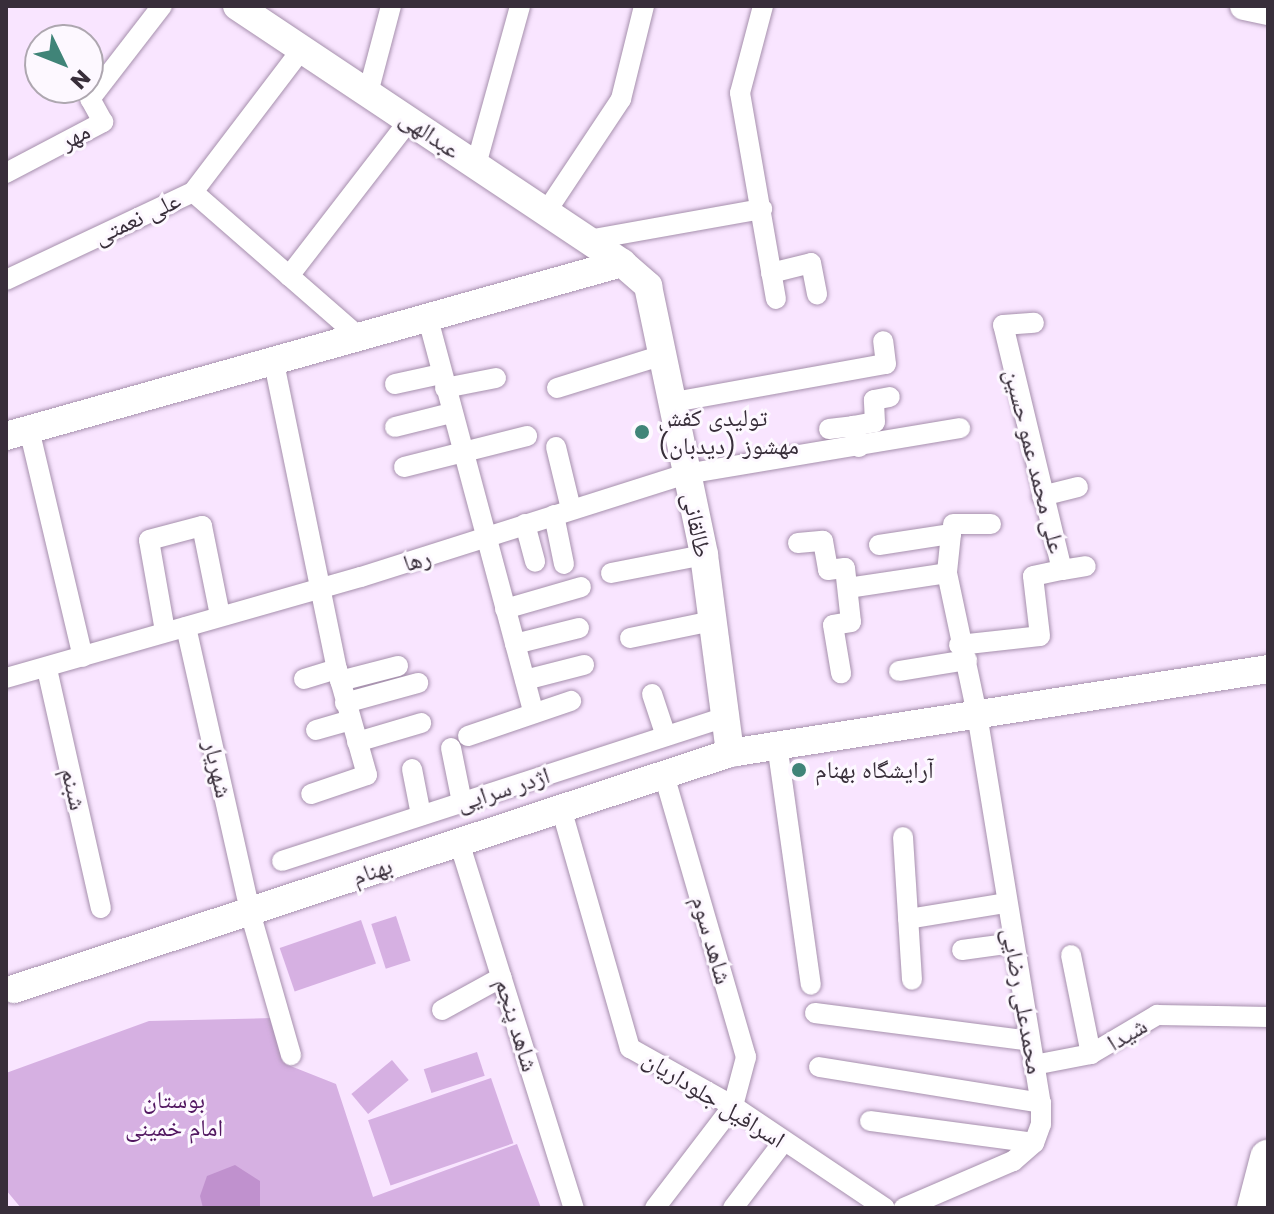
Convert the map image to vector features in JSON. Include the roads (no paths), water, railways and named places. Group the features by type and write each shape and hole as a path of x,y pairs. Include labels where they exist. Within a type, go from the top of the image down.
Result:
{"highway":[{"path":"1255,1208 1268,1158"}],"street":[{"name":"مهر","path":"6,173 103,122 90,99 162,6"},
{"name":"عبدالهی","path":"237,6 622,263"},
{"path":"368,93 391,6"},
{"path":"476,165 520,6"},
{"path":"546,212 621,99 644,6"},
{"path":"763,6 740,93 776,299"},
{"path":"1244,6 1268,11"},
{"name":"علی نعمتی","path":"6,280 193,192 302,49"},
{"path":"289,276 409,121"},
{"path":"193,192 356,334"},
{"path":"588,240 762,209"},
{"path":"83,657 18,432 356,334 622,263"},
{"name":"طالقانی","path":"622,263 648,286 666,354 686,474 704,555 730,753"},
{"path":"771,273 811,263 817,294"},
{"path":"427,315 534,713"},
{"name":"علی محمد عمو حسین","path":"963,653 1040,636 1033,576 1062,570 1003,325 1034,323"},
{"path":"674,402 886,364 883,341"},
{"path":"557,388 666,354"},
{"path":"273,358 324,587 339,675 367,775 311,794"},
{"path":"395,384 496,378"},
{"path":"829,429 875,422 874,400 890,397"},
{"path":"395,427 451,413"},
{"path":"853,426 859,447"},
{"name":"رها","path":"6,678 47,669 220,615 486,539 686,474 830,453 960,428"},
{"path":"404,467 527,436"},
{"path":"556,447 564,564"},
{"path":"1042,496 1078,487"},
{"path":"525,524 535,562"},
{"path":"879,545 991,524"},
{"name":"شهریار","path":"220,615 202,526 149,540 291,1055"},
{"name":"محمدعلی رضایی","path":"952,529 947,573 977,714 1041,1103 1041,1124 1034,1143"},
{"path":"798,543 823,541 828,570 845,568 851,622 833,625 841,673"},
{"path":"611,573 704,555"},
{"path":"1062,570 1086,566"},
{"path":"848,588 947,573"},
{"path":"505,609 581,587"},
{"path":"630,638 712,621"},
{"path":"515,644 579,628"},
{"path":"899,671 963,653"},
{"path":"525,680 584,665"},
{"path":"304,679 398,666"},
{"name":"شبنم","path":"47,669 101,908"},
{"path":"730,753 1268,669"},
{"path":"316,730 348,712 418,683"},
{"path":"652,694 666,736"},
{"path":"462,802 459,742 571,701"},
{"name":"اژدر سرایی","path":"282,861 725,717"},
{"path":"357,742 421,723"},
{"path":"777,744 811,985"},
{"name":"بهنام","path":"10,988 730,753"},
{"path":"412,769 421,815"},
{"name":"شاهد سوم","path":"655,1208 733,1106 745,1078 746,1057 664,774"},
{"name":"اسرافیل جلوداریان","path":"561,808 630,1048 733,1106 885,1208"},
{"path":"903,837 912,980"},
{"name":"شاهد پنجم","path":"459,842 574,1208"},
{"path":"908,919 1006,903"},
{"path":"962,950 1013,943"},
{"path":"1071,955 1091,1054"},
{"path":"442,1010 502,977"},
{"path":"815,1013 1030,1041"},
{"name":"شیدا","path":"1034,1065 1091,1054 1157,1015 1268,1017"},
{"path":"819,1067 1041,1103"},
{"path":"870,1121 1034,1143"},
{"path":"733,1208 784,1141"},
{"path":"904,1208 1013,1161 1034,1143"}],"place":[{"name":"تولیدی کفش مهشوز (دیدبان)","path":"642,432"},
{"name":"آرایشگاه بهنام","path":"799,770"}],"park label":[{"name":"بوستان امام خمینی","path":"174,1114"}]}
